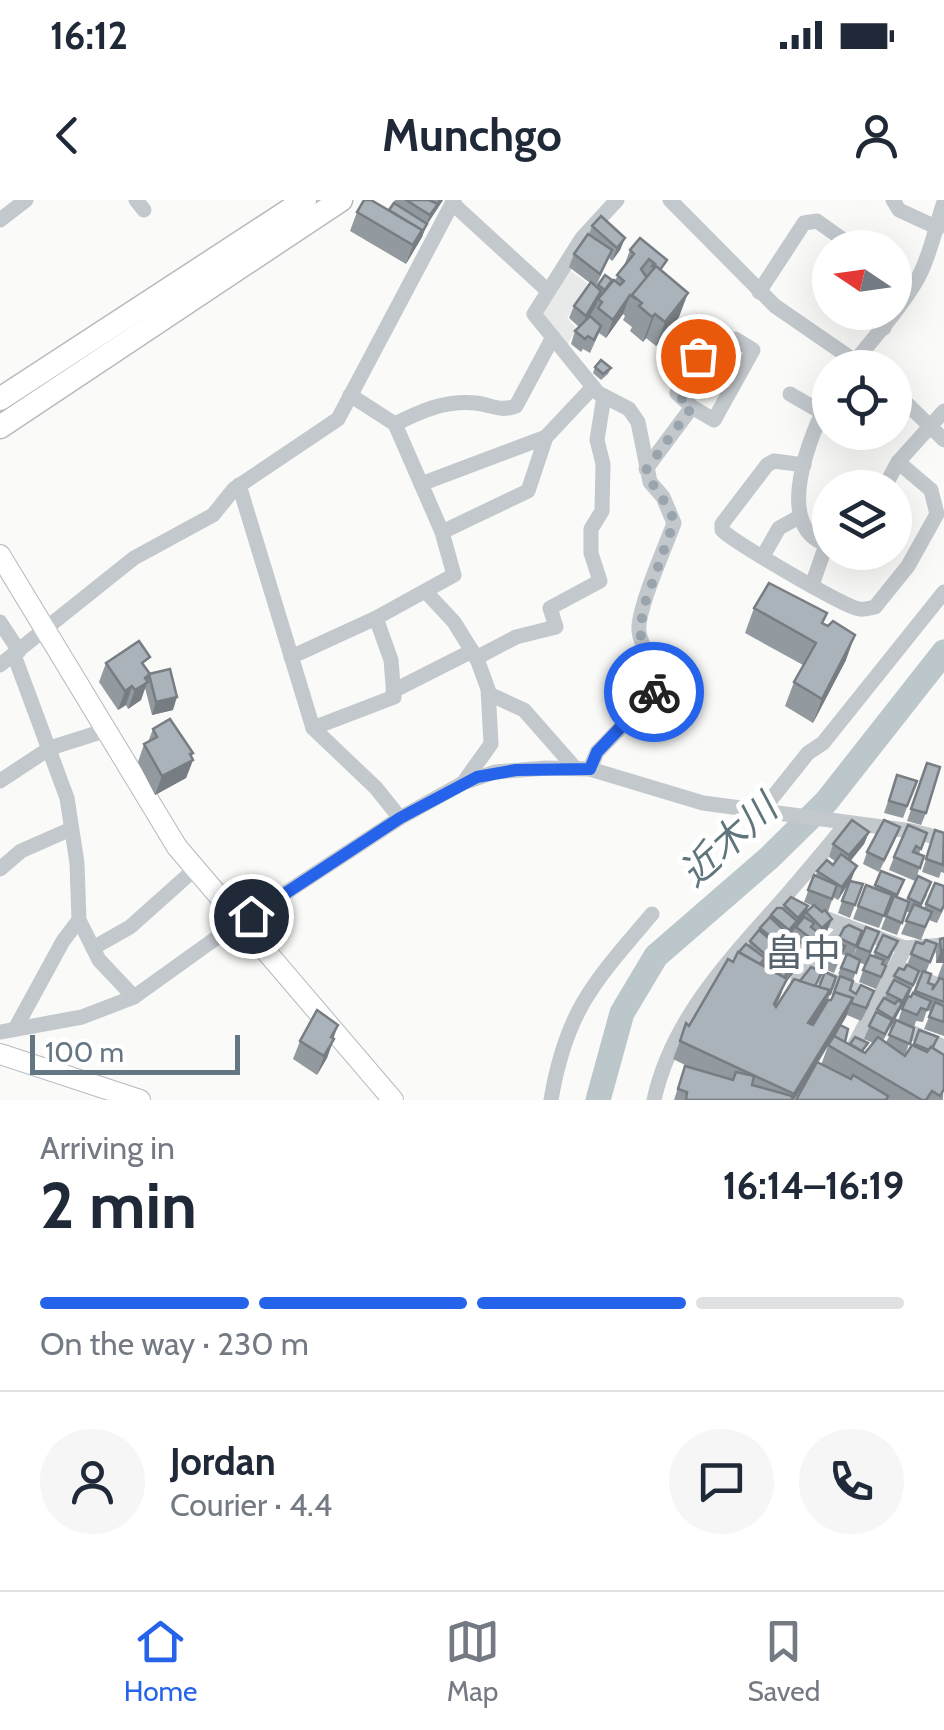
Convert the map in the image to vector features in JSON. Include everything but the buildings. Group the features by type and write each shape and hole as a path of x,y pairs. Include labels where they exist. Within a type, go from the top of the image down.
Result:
{"main road":[{"path":"0,399 305,200"},
{"path":"0,427 341,200"}],"street":[{"path":"0,220 26,200"},
{"path":"582,768 669,678 652,659 639,632 645,603 674,522 671,511 650,482 638,422 629,409 598,392 534,314 582,238 617,200"},
{"path":"670,200 758,292 837,350"},
{"path":"893,200 899,210 938,228"},
{"path":"0,664 134,558 213,515 239,485 338,419 453,202 548,290"},
{"path":"912,286 938,228 944,202"},
{"path":"758,292 804,223 817,221 830,230"},
{"path":"395,424 428,407 452,403 478,403 506,410 516,406 553,337"},
{"path":"735,339 752,350 714,420 692,407 676,394 698,356 735,339"},
{"path":"421,484 546,437 598,392"},
{"path":"394,691 516,636 556,626 550,608 600,581 591,553 591,529 602,511 604,464 597,440 598,392"},
{"path":"790,394 812,406"},
{"path":"291,657 376,618 454,574 442,532 395,424 350,395"},
{"path":"646,470 692,407"},
{"path":"912,408 944,440"},
{"path":"894,470 944,411"},
{"path":"442,532 528,491 546,437"},
{"path":"812,441 804,465 798,517 812,537"},
{"path":"804,465 774,461 767,466 722,524 724,534 857,609 875,607 908,566 937,514 932,490 898,462"},
{"path":"239,485 313,728 376,788 400,818"},
{"path":"763,556 779,528 798,517"},
{"path":"0,555 177,847 393,1100"},
{"path":"812,585 818,570"},
{"path":"426,592 454,622 474,655 488,694 491,744 464,784"},
{"path":"763,813 808,753 823,743 944,592"},
{"path":"313,728 394,697 391,660 376,618"},
{"path":"0,622 17,653 67,798 77,863 79,920 99,960 134,997"},
{"path":"488,694 524,710 582,768"},
{"path":"0,781 50,748 108,730"},
{"path":"11,1030 94,1014 134,997 400,818 464,784 506,771 582,768 703,803 912,831 944,839"},
{"path":"654,1100 682,1027 709,985 844,823"},
{"path":"0,869 22,851 71,830"},
{"path":"93,948 130,927 195,869"},
{"path":"781,902 906,948 944,944"},
{"path":"551,1100 557,1063 573,1018 594,981 652,914"},
{"path":"11,1030 79,920"},
{"path":"847,926 802,975 878,1000"},
{"path":"854,1046 906,948"},
{"path":"896,967 944,988"},
{"path":"0,1016 11,1030"},
{"path":"911,1032 944,1048"},
{"path":"0,1054 140,1100"}],"shaded area":[{"path":"568,269 591,286 567,318 577,329 567,345 540,313"}],"waterway":[{"name":"近木川","path":"598,1100 622,1013 656,956 769,858 826,802 944,652"}],"way so far":[{"path":"654,692 669,678 643,644 640,622 674,522 646,470 692,407 676,394 698,356"}],"district":[{"name":"畠中","path":"803,952"}],"route":[{"path":"251,916 400,818 477,777 516,770 590,769 597,752 654,692"}]}
